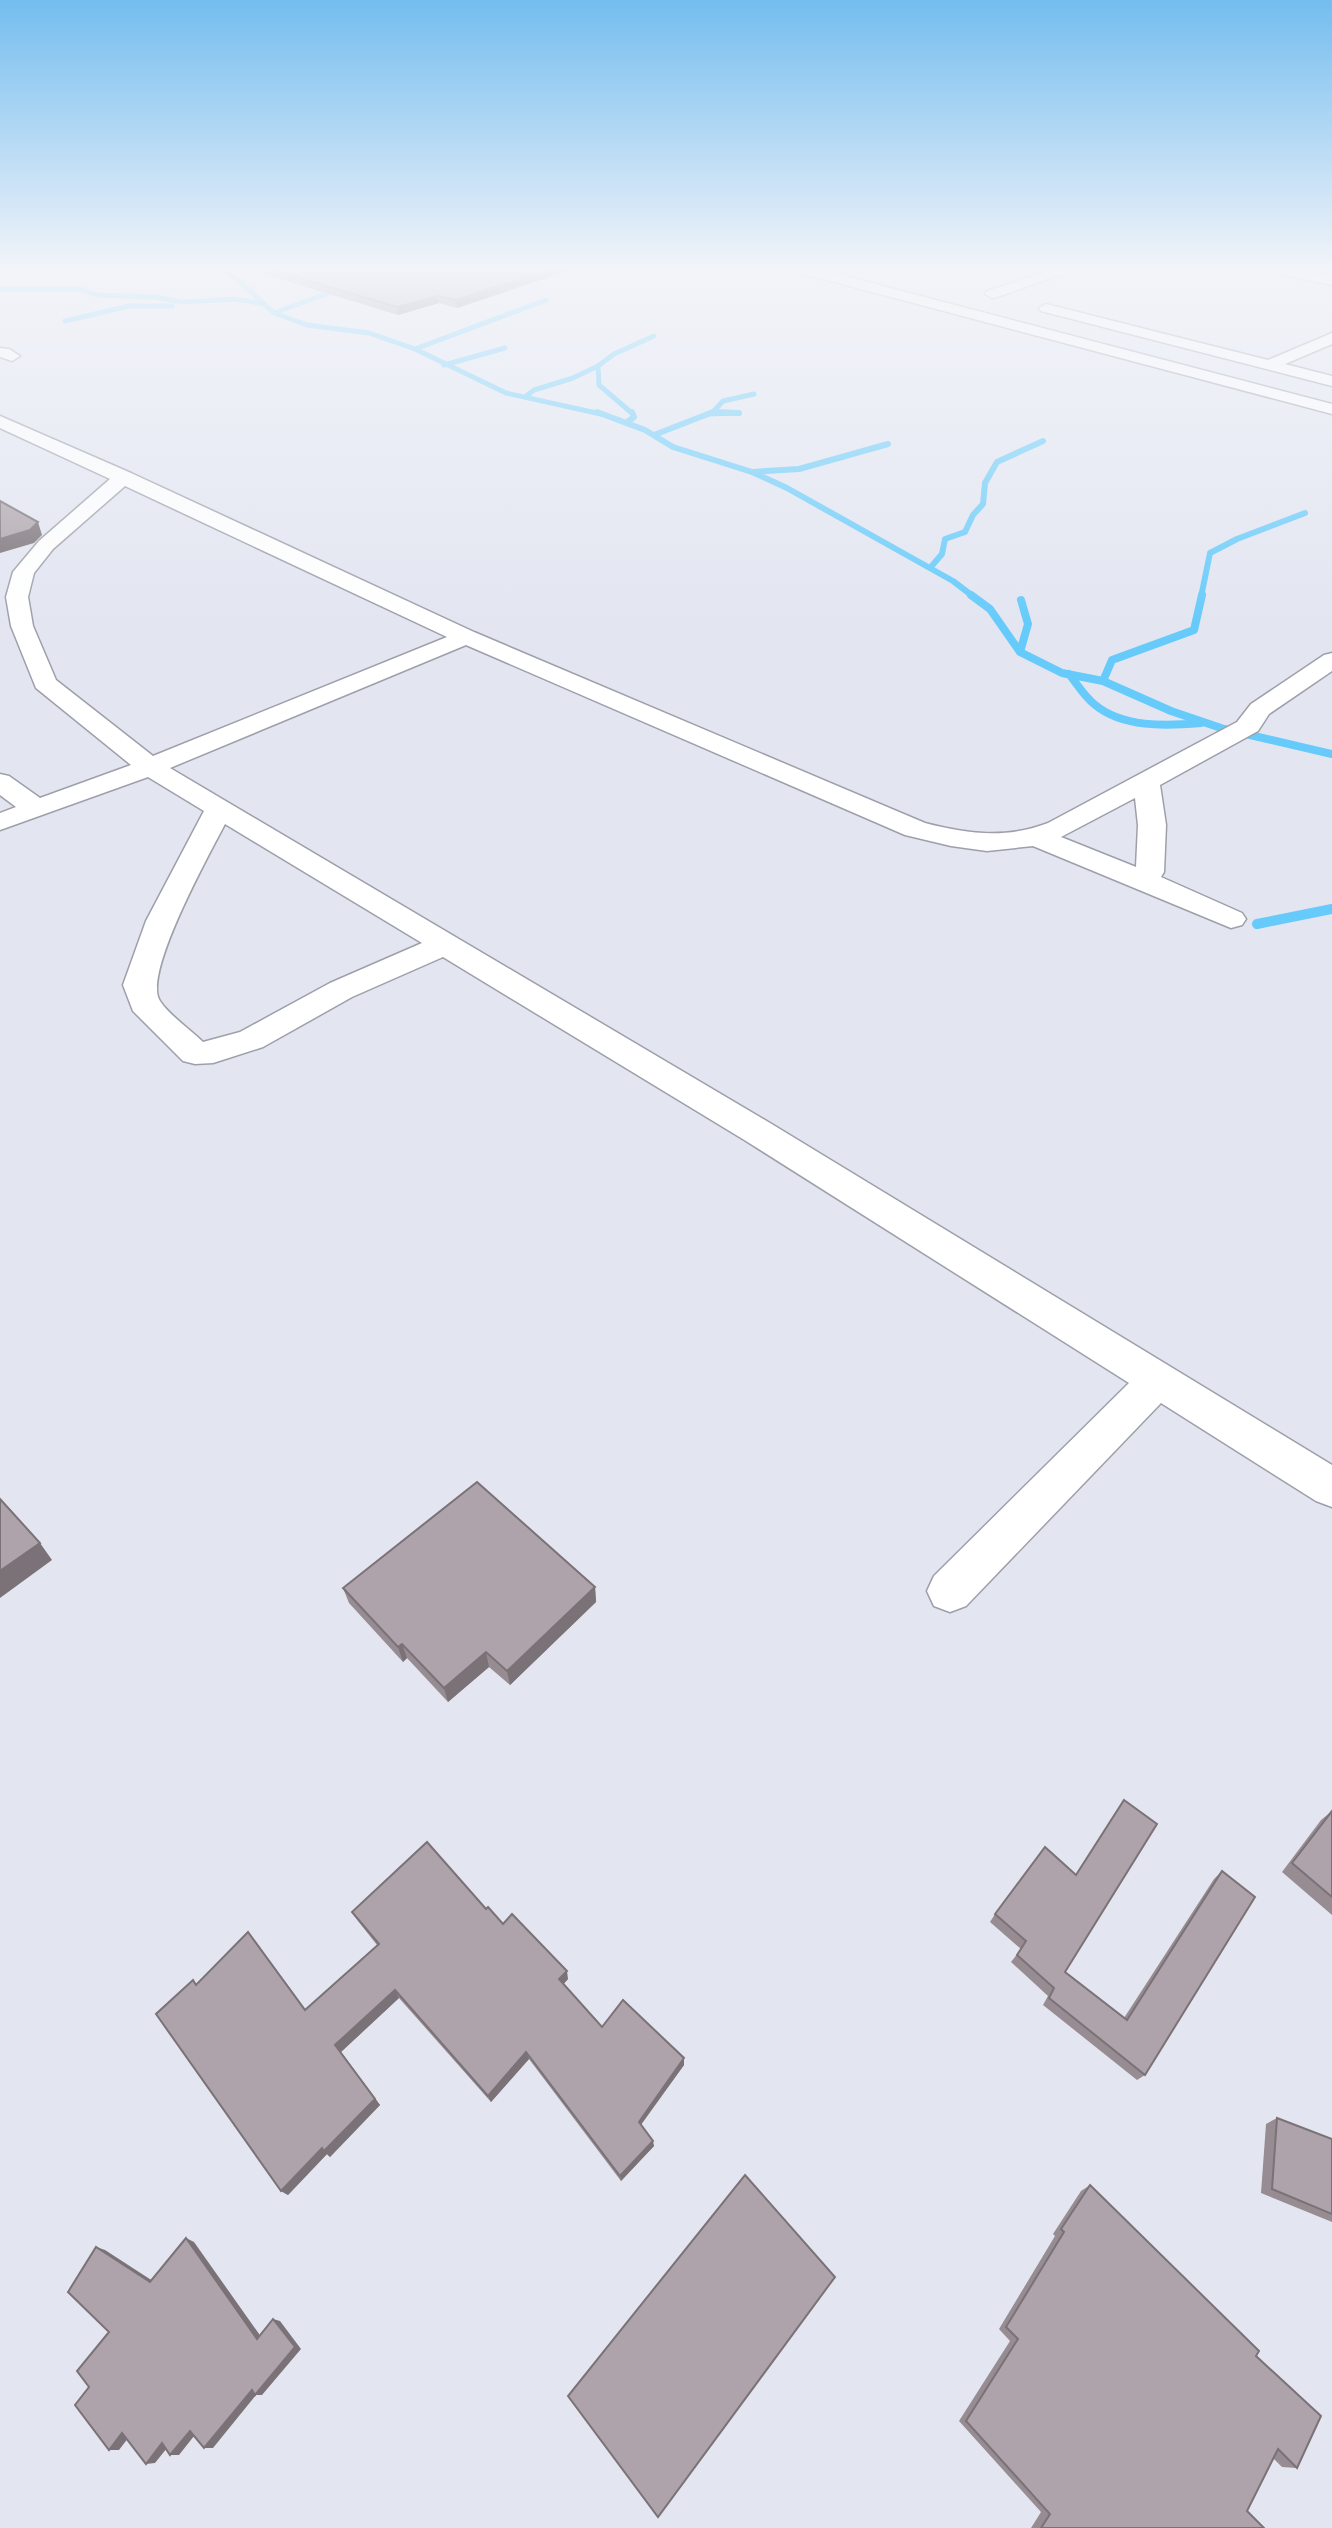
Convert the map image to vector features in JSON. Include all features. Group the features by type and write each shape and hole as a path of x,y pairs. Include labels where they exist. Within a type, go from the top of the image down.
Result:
{"street":[{"path":"1242,386 1332,409"},
{"path":"0,421 466,637 915,829 989,843 1010,844 1038,838 1240,732 1260,709 1332,660"},
{"path":"124,477 46,545 24,572 17,597 22,626 45,683 150,767 758,1132 1332,1488"},
{"path":"0,822 150,767 466,637"},
{"path":"0,782 37,809"},
{"path":"1140,879 1150,872 1152,825 1146,782"},
{"path":"219,808 161,921 139,985 144,1003 195,1053 210,1054 238,1046 343,989 445,945"},
{"path":"1038,838 1231,919"},
{"path":"950,1591 1158,1380"}],"building":[{"path":"0,501 38,522 30,530 0,539"},
{"path":"477,1482 595,1587 507,1671 486,1652 444,1688 402,1644 398,1647 343,1588"},
{"path":"0,1499 40,1543 0,1571"},
{"path":"1124,1800 1157,1824 1065,1972 1127,2020 1222,1871 1255,1897 1145,2075 1049,1998 1054,1988 1017,1955 1026,1941 995,1914 1045,1847 1076,1875"},
{"path":"1332,1811 1332,1897 1292,1863"},
{"path":"427,1842 486,1909 488,1907 503,1924 512,1914 567,1971 559,1979 602,2027 623,2000 684,2058 639,2122 653,2141 620,2176 526,2052 488,2096 395,1990 335,2045 375,2099 281,2191 156,2014 193,1980 196,1985 248,1932 305,2010 379,1944 352,1912"},
{"path":"1277,2118 1332,2139 1332,2214 1272,2189"},
{"path":"745,2175 835,2277 658,2517 568,2396"},
{"path":"1090,2185 1259,2351 1256,2356 1321,2416 1297,2468 1278,2449 1247,2511 1264,2528 1041,2528 1050,2514 966,2421 1018,2339 1006,2327 1064,2232 1061,2229"},
{"path":"186,2238 257,2339 273,2319 295,2347 255,2395 252,2390 204,2448 190,2431 170,2455 162,2443 146,2464 122,2433 109,2450 75,2405 89,2387 77,2371 109,2332 68,2292 96,2247 150,2282"}],"waterway":[{"path":"491,386 506,393 601,414"},
{"path":"525,397 534,390 547,386"},
{"path":"600,386 633,414"},
{"path":"654,435 713,412 723,401 754,394"},
{"path":"597,412 626,423"},
{"path":"708,414 739,413 716,412"},
{"path":"626,423 634,417 633,414"},
{"path":"626,423 645,430 673,447 752,472"},
{"path":"930,568 942,554 945,539 965,532 973,515 983,504 985,483 997,462 1043,441"},
{"path":"752,472 799,469 888,444"},
{"path":"752,472 787,488 953,581 974,597"},
{"path":"1201,597 1210,553 1237,539 1305,513"},
{"path":"971,595 990,609 1020,652"},
{"path":"1103,681 1112,660 1194,630 1202,595"},
{"path":"1020,652 1028,624 1021,600"},
{"path":"1020,652 1069,674"},
{"path":"1069,674 1103,681"},
{"path":"1069,674 1090,701 1118,718 1159,725 1201,723"},
{"path":"1103,681 1171,711 1224,729 1332,754"},
{"path":"1257,924 1332,909"}]}
